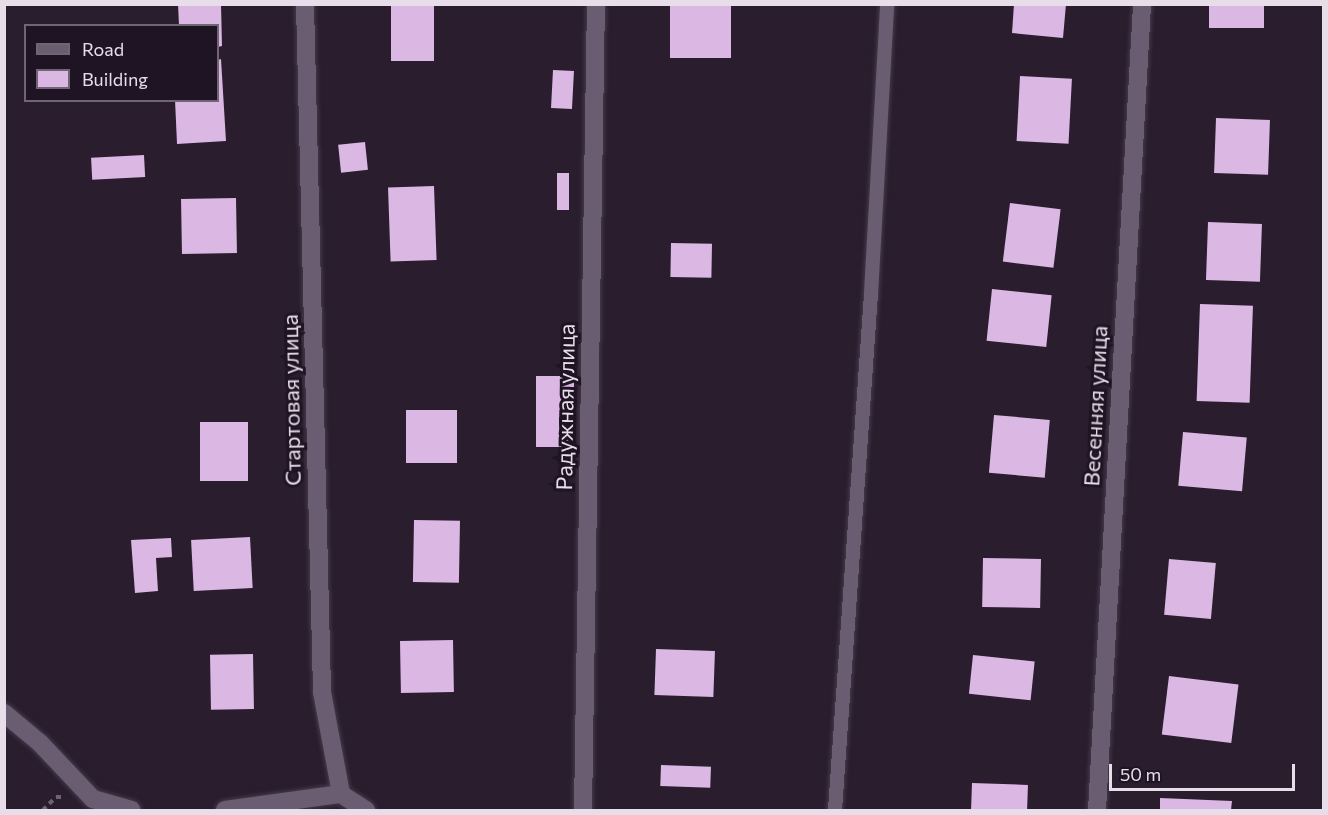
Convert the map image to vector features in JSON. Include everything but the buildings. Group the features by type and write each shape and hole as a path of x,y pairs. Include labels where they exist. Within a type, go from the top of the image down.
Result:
{"street":[{"name":"Стартовая улица","path":"305,4 322,692 341,794"},
{"name":"Радужная улица","path":"583,810 596,4"},
{"name":"Весенняя улица","path":"1097,810 1142,4"},
{"path":"4,713 39,743 93,799 131,810"},
{"path":"225,810 341,794 366,810"}],"lane":[{"path":"835,810 871,294 887,4"}]}
